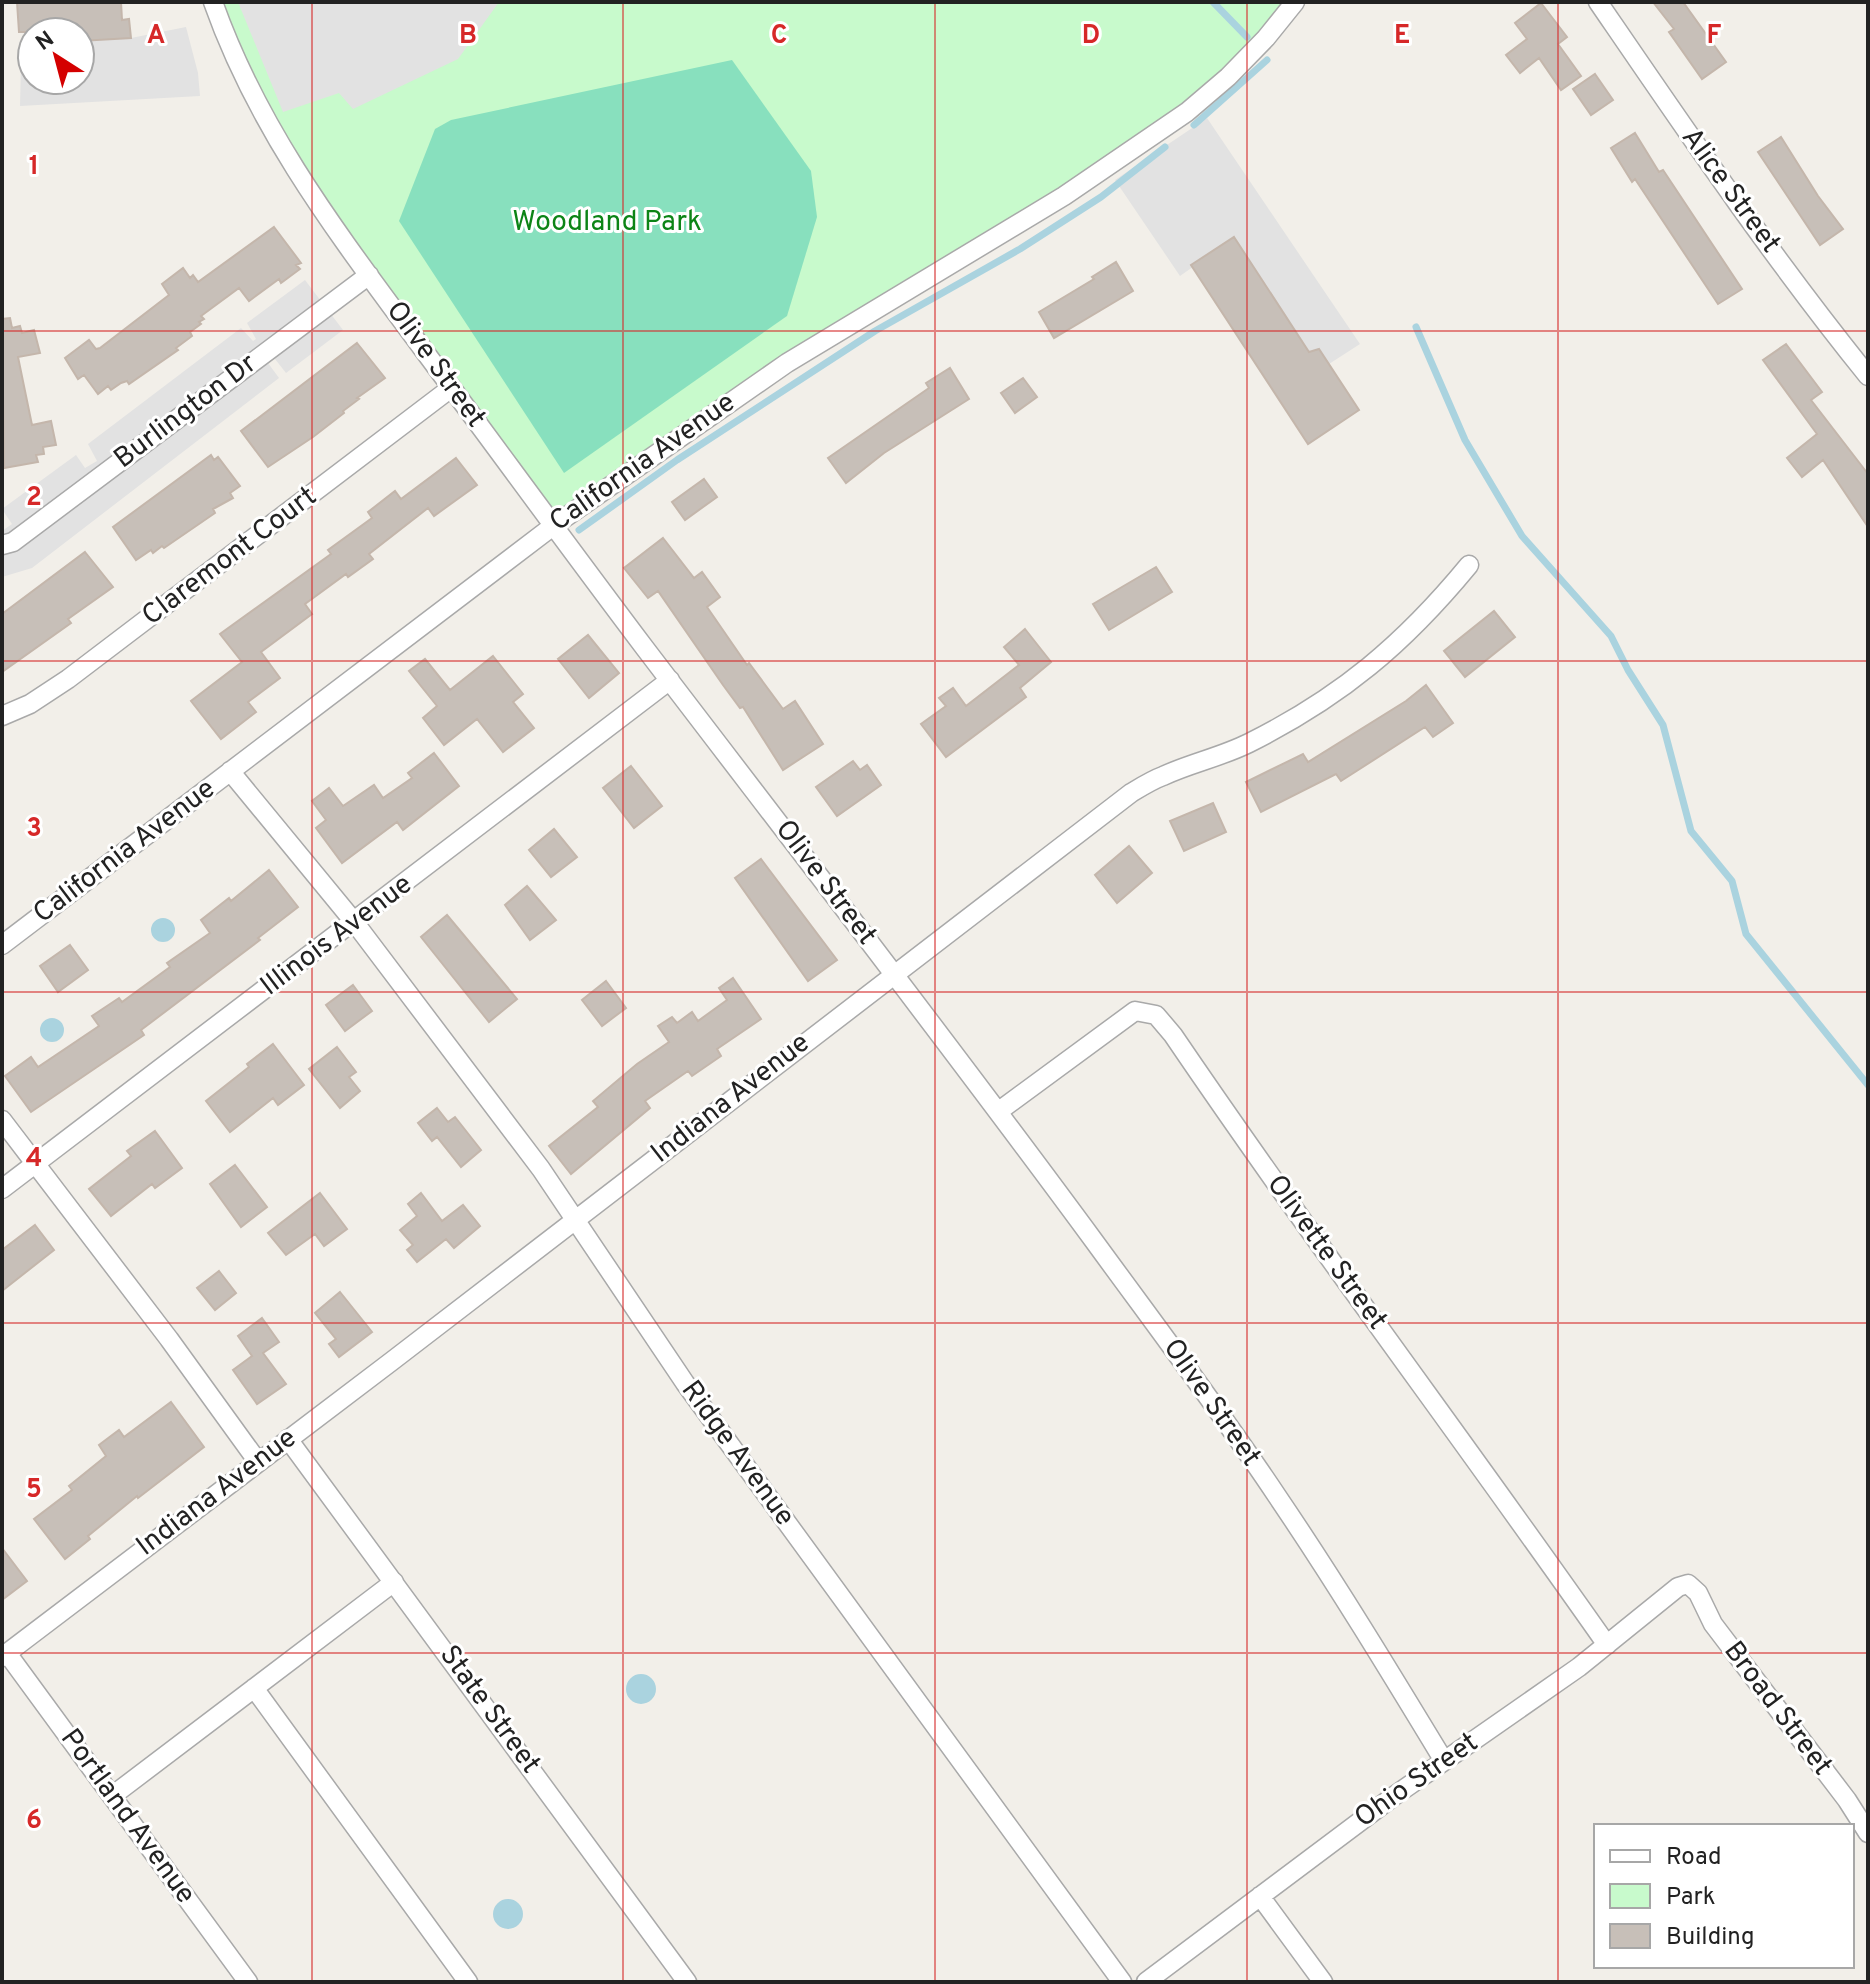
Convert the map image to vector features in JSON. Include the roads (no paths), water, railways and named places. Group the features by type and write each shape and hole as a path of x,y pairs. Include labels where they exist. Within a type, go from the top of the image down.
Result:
{"street":[{"name":"Olive Street","path":"213,2 228,45 284,153 369,275 553,526 999,1111 1194,1377 1352,1611 1444,1761"},
{"name":"California Avenue","path":"2,945 553,526 787,363 991,243 1187,112 1228,77 1295,2"},
{"name":"Alice Street","path":"1598,2 1821,317 1868,376"},
{"name":"Burlington Dr","path":"2,545 13,542 369,275"},
{"name":"Claremont Court","path":"2,716 30,704 68,679 451,388"},
{"name":"Indiana Avenue","path":"5,1655 1131,793 1163,776 1245,745 1300,717 1351,683 1418,624 1469,565"},
{"name":"Illinois Avenue","path":"2,1189 670,680"},
{"name":"Ridge Avenue","path":"230,771 355,923 532,1156 685,1383 1122,1982"},
{"name":"Olivette Street","path":"999,1111 1135,1011 1156,1015 1173,1035 1262,1166 1487,1473 1607,1645"},
{"path":"2,1120 169,1339 258,1462"},
{"name":"State Street","path":"288,1439 687,1982"},
{"path":"112,1796 394,1582"},
{"name":"Ohio Street","path":"1146,1982 1444,1761 1607,1645 1678,1587 1688,1584"},
{"name":"Broad Street","path":"1688,1584 1698,1593 1713,1624 1847,1800 1868,1833"},
{"name":"Portland Avenue","path":"5,1655 248,1982"},
{"path":"254,1688 468,1982"},
{"path":"1260,1896 1323,1982"}],"water":[{"path":"163,918 172,921 175,930 172,939 163,942 154,939 151,930 154,921"},
{"path":"52,1018 61,1021 64,1030 61,1039 52,1042 43,1039 40,1030 43,1021"},
{"path":"641,1674 652,1678 656,1689 652,1700 641,1704 630,1700 626,1689 630,1678"},
{"path":"508,1899 519,1903 523,1914 519,1925 508,1929 497,1925 493,1914 497,1903"}],"waterway":[{"path":"1213,2 1247,37"},
{"path":"1194,125 1267,60"},
{"path":"579,530 677,460 875,331 1020,249 1101,197 1165,147"},
{"path":"1416,327 1465,440 1522,536 1611,636 1628,670 1663,725 1691,831 1732,881 1746,934 1868,1085"}],"park label":[{"name":"Woodland Park","path":"607,223"}]}
